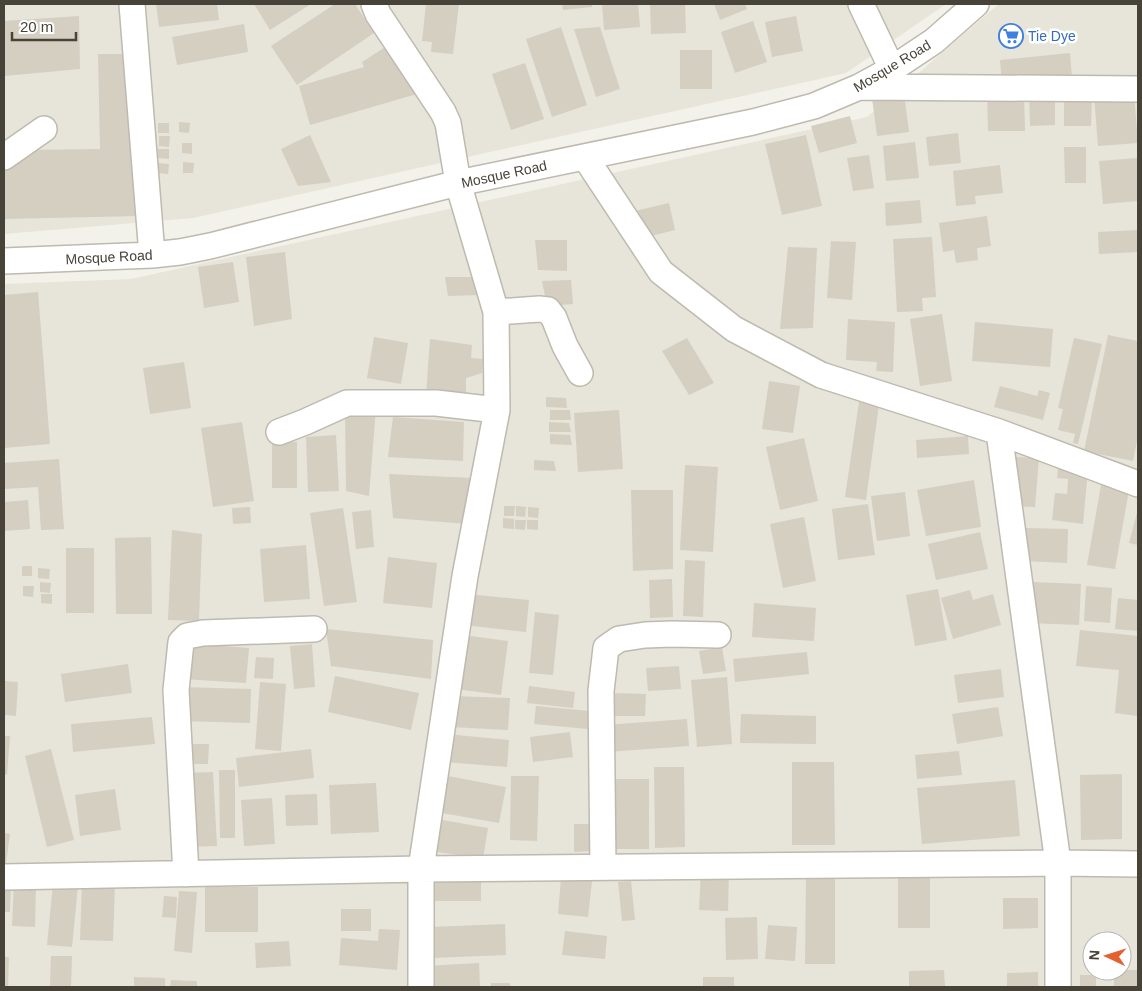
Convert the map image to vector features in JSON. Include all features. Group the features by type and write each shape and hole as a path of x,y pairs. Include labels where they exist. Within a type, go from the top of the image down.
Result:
{"street":[{"path":"132,4 152,255"},
{"path":"374,4 378,14 444,112 448,123 458,183 496,312 497,410 465,576 421,869 420,987"},
{"path":"861,4 892,69"},
{"name":"Mosque Road","path":"4,261 152,255 180,252 458,183 753,122 814,106 859,87 892,69 934,41 976,4"},
{"path":"859,87 1138,89"},
{"path":"4,157 44,129"},
{"path":"584,157 661,272 734,329 821,375 998,432 1138,484"},
{"path":"496,312 548,310 554,318 565,346 580,373"},
{"path":"279,432 348,403 436,403 497,410"},
{"path":"998,432 1058,863 1058,987"},
{"path":"186,874 176,690 181,642 187,636 204,633 314,629"},
{"path":"603,867 601,690 606,648 619,638 672,634 718,635"},
{"path":"4,877 421,869 1058,863 1138,864"}],"shaded area":[{"path":"4,4 946,4 846,73 193,218 4,234"},
{"path":"999,4 1138,4 1138,987 4,987 4,284 131,279 867,117"}],"building":[{"path":"156,4 217,4 219,20 159,27"},
{"path":"254,4 311,4 270,30"},
{"path":"335,4 355,4 374,33 297,85 271,46"},
{"path":"426,4 459,4 453,54 431,52 432,42 422,41"},
{"path":"562,4 592,4 592,7 563,10"},
{"path":"602,4 638,4 640,27 604,30"},
{"path":"650,4 685,4 686,33 651,34"},
{"path":"714,4 745,4 747,9 720,20"},
{"path":"79,16 80,69 4,76 4,21"},
{"path":"796,16 803,51 772,57 765,22"},
{"path":"753,21 767,62 735,73 721,32"},
{"path":"244,24 248,52 177,65 172,37"},
{"path":"561,27 587,105 552,117 526,39"},
{"path":"600,27 620,89 596,97 574,29"},
{"path":"387,46 417,94 310,125 299,86 364,67 362,62"},
{"path":"680,50 712,50 712,89 680,89"},
{"path":"1070,53 1072,78 1002,85 1000,60"},
{"path":"98,54 135,54 138,216 4,219 4,163 24,150 100,149"},
{"path":"525,63 544,119 511,130 492,74"},
{"path":"1055,92 1055,125 1030,126 1029,93"},
{"path":"904,93 909,132 877,136 872,98"},
{"path":"1024,93 1025,131 988,131 987,94"},
{"path":"1134,93 1138,143 1098,146 1094,96"},
{"path":"1064,100 1092,100 1091,126 1064,126"},
{"path":"850,116 857,143 819,153 811,126"},
{"path":"179,122 190,123 189,133 179,132"},
{"path":"158,123 169,123 169,133 158,133"},
{"path":"958,133 961,163 929,166 926,137"},
{"path":"310,135 331,182 298,186 281,149"},
{"path":"806,135 822,206 782,215 765,144"},
{"path":"159,136 170,136 169,147 159,146"},
{"path":"915,142 919,178 886,181 883,146"},
{"path":"182,143 192,143 192,154 182,153"},
{"path":"1064,147 1086,147 1086,183 1065,183"},
{"path":"158,149 169,149 169,159 158,158"},
{"path":"869,155 874,188 853,191 847,158"},
{"path":"1138,158 1138,201 1103,204 1099,161"},
{"path":"183,162 194,163 193,173 183,173"},
{"path":"158,163 169,164 168,174 158,173"},
{"path":"1000,165 1003,193 975,196 976,204 956,206 953,171"},
{"path":"920,200 922,223 886,226 885,203"},
{"path":"669,203 675,230 647,237 631,212"},
{"path":"987,216 991,246 977,248 978,260 956,263 954,250 943,252 939,223"},
{"path":"1138,230 1138,252 1099,254 1098,232"},
{"path":"932,237 936,297 922,298 923,311 897,312 893,239"},
{"path":"535,240 567,240 567,271 538,270"},
{"path":"831,241 856,242 852,300 827,298"},
{"path":"788,247 817,248 813,328 780,329"},
{"path":"285,252 292,319 254,326 246,257"},
{"path":"233,262 239,302 204,308 198,267"},
{"path":"445,277 478,277 480,295 448,296"},
{"path":"571,280 573,304 547,306 542,281"},
{"path":"38,292 50,444 4,448 4,295"},
{"path":"942,314 952,381 920,386 910,319"},
{"path":"848,319 895,322 893,372 876,371 877,362 846,360"},
{"path":"975,322 1053,329 1050,367 972,361"},
{"path":"1108,335 1138,341 1138,436 1133,461 1084,451"},
{"path":"374,337 408,343 401,384 367,378"},
{"path":"687,338 714,383 689,395 662,351"},
{"path":"1074,338 1102,344 1078,444 1073,443 1075,434 1058,430 1063,409 1058,408"},
{"path":"430,339 472,345 471,358 483,359 482,373 466,378 466,401 426,395"},
{"path":"184,362 191,408 150,414 143,368"},
{"path":"769,381 800,386 793,433 762,429"},
{"path":"1000,386 1037,396 1039,390 1050,393 1043,420 994,407"},
{"path":"546,397 566,398 567,408 546,407"},
{"path":"859,402 879,405 866,500 845,497"},
{"path":"376,408 369,496 346,491 345,409"},
{"path":"550,410 570,410 571,420 550,420"},
{"path":"619,410 623,469 578,472 574,413"},
{"path":"393,417 464,422 463,461 388,457"},
{"path":"242,422 254,501 213,507 201,428"},
{"path":"549,422 569,423 571,432 549,432"},
{"path":"550,434 570,435 572,445 550,444"},
{"path":"336,435 339,491 308,492 306,437"},
{"path":"968,436 969,454 917,458 916,440"},
{"path":"804,438 818,501 780,510 766,447"},
{"path":"272,442 297,442 297,488 272,488"},
{"path":"1015,457 1039,458 1035,507 1011,506"},
{"path":"59,459 64,529 41,530 38,487 4,489 4,463"},
{"path":"534,460 554,461 556,471 534,470"},
{"path":"685,465 718,467 713,552 680,550"},
{"path":"1058,466 1088,470 1083,524 1052,520 1055,493 1067,494 1068,479 1057,478"},
{"path":"389,474 472,478 467,524 393,518"},
{"path":"974,480 981,527 926,536 917,490"},
{"path":"1101,485 1129,490 1115,569 1087,565"},
{"path":"631,490 673,490 673,569 633,571"},
{"path":"905,492 910,536 877,541 871,496"},
{"path":"28,500 30,529 4,531 4,502"},
{"path":"868,504 875,555 838,560 832,509"},
{"path":"504,506 515,506 514,516 504,516"},
{"path":"516,506 526,507 525,517 516,516"},
{"path":"250,507 251,523 233,524 232,508"},
{"path":"528,507 539,508 538,518 528,517"},
{"path":"343,508 357,602 324,606 310,513"},
{"path":"1138,509 1138,545 1129,543"},
{"path":"371,510 374,547 356,549 352,512"},
{"path":"804,517 816,581 783,588 770,524"},
{"path":"503,518 514,519 514,529 503,528"},
{"path":"515,520 526,520 525,530 515,529"},
{"path":"527,520 538,520 538,530 527,529"},
{"path":"1025,528 1068,529 1067,563 1024,561"},
{"path":"172,530 202,534 199,621 168,620"},
{"path":"980,532 988,569 936,580 928,544"},
{"path":"151,537 152,614 116,614 115,538"},
{"path":"306,545 310,599 264,602 260,549"},
{"path":"66,548 94,548 94,613 66,613"},
{"path":"388,557 437,563 432,608 383,603"},
{"path":"685,560 705,561 703,617 683,616"},
{"path":"22,566 32,566 32,576 22,576"},
{"path":"38,568 50,569 49,579 38,578"},
{"path":"672,579 673,617 650,618 649,580"},
{"path":"40,582 51,583 50,593 40,592"},
{"path":"1031,582 1081,584 1079,625 1029,623"},
{"path":"23,586 34,586 33,597 23,596"},
{"path":"1086,586 1112,588 1110,623 1084,621"},
{"path":"938,589 947,640 915,646 906,595"},
{"path":"970,590 973,600 993,594 1001,625 953,639 941,598"},
{"path":"41,594 52,594 52,604 41,603"},
{"path":"466,594 529,600 526,632 463,625"},
{"path":"1118,598 1138,600 1138,631 1115,629"},
{"path":"754,603 816,608 814,641 752,637"},
{"path":"535,612 559,615 553,675 529,673"},
{"path":"326,629 433,640 431,679 331,666"},
{"path":"1080,630 1138,636 1138,716 1115,713 1119,670 1076,666"},
{"path":"463,635 508,641 501,695 456,689"},
{"path":"185,643 249,648 246,683 183,679"},
{"path":"312,644 315,687 294,689 290,646"},
{"path":"722,647 726,671 703,674 699,651"},
{"path":"807,652 809,674 735,682 733,659"},
{"path":"256,657 274,658 273,679 254,678"},
{"path":"128,664 132,693 65,702 61,674"},
{"path":"679,666 681,689 648,691 646,668"},
{"path":"1001,669 1004,697 958,703 954,675"},
{"path":"335,676 419,693 411,730 328,712"},
{"path":"727,677 732,744 697,747 691,680"},
{"path":"4,681 18,682 16,716 4,715"},
{"path":"260,682 286,684 281,751 255,749"},
{"path":"529,686 575,692 573,708 527,703"},
{"path":"181,687 251,689 250,723 180,721"},
{"path":"613,693 646,694 645,716 613,716"},
{"path":"452,696 510,698 508,730 451,727"},
{"path":"536,706 590,711 588,729 534,724"},
{"path":"998,707 1003,736 957,744 952,714"},
{"path":"741,714 816,716 816,744 740,743"},
{"path":"152,717 155,744 73,752 71,724"},
{"path":"687,719 689,746 607,752 605,725"},
{"path":"570,732 573,757 533,762 530,737"},
{"path":"447,734 509,740 507,767 445,762"},
{"path":"4,736 10,736 7,775 4,774"},
{"path":"187,744 209,744 208,764 187,764"},
{"path":"51,749 74,840 47,847 25,756"},
{"path":"311,749 314,778 239,787 236,758"},
{"path":"959,751 962,775 917,779 915,755"},
{"path":"792,762 834,762 835,845 792,845"},
{"path":"654,767 684,767 685,847 655,848"},
{"path":"219,770 235,770 235,838 220,838"},
{"path":"213,772 217,846 189,847 184,773"},
{"path":"1122,774 1122,839 1081,840 1080,775"},
{"path":"443,775 506,787 499,823 436,812"},
{"path":"511,776 539,776 537,841 510,840"},
{"path":"615,779 649,779 649,849 615,849"},
{"path":"1015,780 1020,836 922,844 917,788"},
{"path":"376,783 379,832 331,834 329,785"},
{"path":"115,789 121,830 80,836 75,795"},
{"path":"317,794 318,825 286,826 285,795"},
{"path":"272,798 275,844 244,846 241,800"},
{"path":"431,818 488,828 483,859 425,850"},
{"path":"574,824 591,824 591,851 574,852"},
{"path":"4,833 10,834 5,871 4,871"},
{"path":"701,869 729,870 728,911 699,910"},
{"path":"898,869 930,870 930,928 898,928"},
{"path":"424,870 481,870 481,901 425,901"},
{"path":"806,877 835,877 835,964 805,964"},
{"path":"561,878 592,881 588,917 558,914"},
{"path":"4,881 11,881 10,912 4,912"},
{"path":"631,881 635,920 622,921 618,882"},
{"path":"14,882 36,883 35,927 12,926"},
{"path":"82,882 115,883 113,941 80,940"},
{"path":"53,884 78,886 72,947 47,945"},
{"path":"205,887 258,887 258,932 205,932"},
{"path":"179,891 197,892 192,953 174,951"},
{"path":"164,896 177,897 176,918 162,917"},
{"path":"1003,898 1038,898 1038,928 1003,929"},
{"path":"341,909 371,909 371,931 341,931"},
{"path":"757,917 758,959 726,960 725,918"},
{"path":"505,924 506,955 431,958 430,927"},
{"path":"768,925 797,927 795,961 765,959"},
{"path":"379,929 400,930 397,970 339,965 341,938 378,941"},
{"path":"565,931 607,936 605,959 562,955"},
{"path":"289,941 291,966 256,968 255,943"},
{"path":"51,956 72,956 71,987 50,986"},
{"path":"4,957 9,957 8,987 4,987"},
{"path":"479,963 480,987 426,987 425,966"},
{"path":"944,970 945,987 909,987 909,971"},
{"path":"1132,970 1138,970 1138,987 1114,987 1114,981 1132,981"},
{"path":"1038,972 1038,987 1007,987 1007,973"},
{"path":"1080,975 1082,975 1082,981 1096,981 1096,987 1080,987"},
{"path":"134,977 165,978 165,987 134,987"},
{"path":"703,977 734,977 734,987 703,987"},
{"path":"171,980 197,981 197,987 170,987"},
{"path":"491,983 510,983 510,987 491,987"}],"place":[{"name":"Tie Dye","path":"1011,36"}]}
